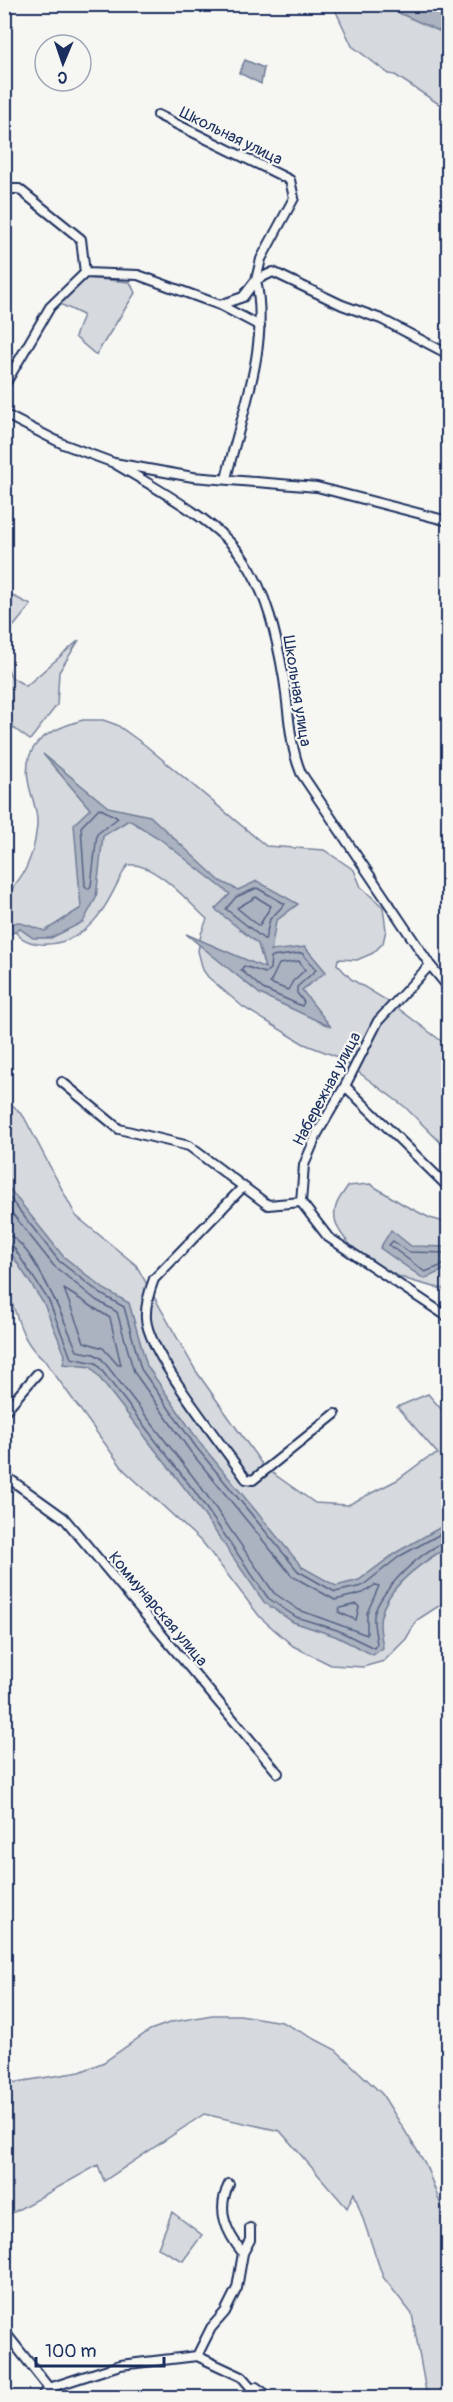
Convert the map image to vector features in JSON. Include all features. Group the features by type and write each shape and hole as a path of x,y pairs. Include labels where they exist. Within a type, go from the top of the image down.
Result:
{"street":[{"name":"Школьная улица","path":"158,115 290,180 294,198 261,259 256,280 243,297 220,305"},
{"path":"4,189 19,189 81,238 85,273"},
{"path":"226,479 253,375 261,302 256,280 273,272 342,305 381,319 448,354"},
{"path":"4,386 50,307 85,273 138,275 220,305 260,326"},
{"name":"Школьная улица","path":"4,414 63,444 114,463 193,477 317,487 448,521"},
{"name":"Школьная улица","path":"114,463 202,521 230,542 243,558 265,604 275,634 292,730 294,757 301,773 430,964 448,986"},
{"name":"Набережная улица","path":"301,1202 304,1165 316,1134 345,1086 378,1021 430,964"},
{"path":"62,1082 119,1129 189,1146 268,1205 301,1202 328,1237 448,1317"},
{"path":"345,1086 448,1187"},
{"path":"243,1187 154,1279 147,1299 146,1320 154,1347 246,1479 253,1480 335,1413"},
{"path":"4,1412 37,1374"},
{"name":"Коммунарская улица","path":"4,1475 64,1518 278,1773"},
{"path":"229,2184 222,2206 224,2222 230,2238 243,2253"},
{"path":"197,2356 211,2328 225,2312 237,2288 243,2253 250,2240 250,2228"},
{"path":"4,2331 49,2388"},
{"path":"40,2397 49,2388 120,2365 197,2356 242,2378 272,2397"},
{"path":"242,2378 260,2397"}],"shaded area":[{"path":"333,5 448,5 448,110 395,75 389,74 352,46"},
{"path":"85,278 130,282 135,293 96,355 75,337 83,315 60,304"},
{"path":"5,592 31,605 5,637"},
{"path":"79,640 59,672 57,705 30,740 12,727 5,733 5,660 11,677 26,686"},
{"path":"83,720 103,720 117,725 145,745 266,846 324,850 354,870 361,887 383,907 386,930 383,943 373,953 357,960 338,959 337,964 351,979 391,1003 448,1046 448,1150 405,1107 338,1057 304,1044 243,1007 208,977 203,970 198,951 207,919 170,884 149,870 128,865 99,914 88,927 76,935 50,944 37,944 25,940 15,932 9,920 8,899 28,864 37,828 28,777 31,752 37,743 56,729"},
{"path":"4,1096 24,1117 76,1216 136,1265 196,1371 264,1467 315,1503 348,1505 397,1480 427,1458 438,1454 397,1407 428,1394 448,1417 448,1600 417,1620 406,1639 384,1661 363,1667 331,1665 293,1646 260,1617 204,1544 124,1470 45,1361 29,1344 5,1286"},
{"path":"370,1184 430,1218 448,1223 448,1290 425,1285 387,1271 359,1253 343,1236 337,1226 335,1216 338,1201 348,1186"},
{"path":"212,2015 240,2015 282,2022 336,2050 382,2094 425,2163 448,2224 448,2397 427,2397 412,2314 383,2277 354,2193 347,2208 280,2131 204,2114 104,2181 98,2165 5,2217 5,2084 80,2072 104,2062 150,2030 172,2022"},
{"path":"172,2212 202,2235 183,2261 158,2248"}],"water":[{"path":"381,5 448,7 448,35"},
{"path":"245,60 264,68 261,84 239,73"},
{"path":"43,754 108,807 150,816 220,881 238,890 257,881 298,904 276,921 271,951 305,947 326,972 302,990 331,1027 260,994 186,934 265,968 258,944 215,909 230,894 160,839 129,820 103,836 96,898 83,922 51,938 33,938 20,929 5,937 5,925 18,922 45,931 81,908 74,824 90,809"},
{"path":"4,1182 63,1256 104,1289 129,1303 147,1366 200,1443 302,1567 336,1586 359,1580 397,1552 448,1523 448,1547 428,1559 408,1576 385,1605 380,1624 383,1648 373,1655 335,1636 293,1622 264,1602 190,1495 91,1367 63,1364 65,1355 44,1304 5,1244"},
{"path":"391,1230 411,1246 448,1247 448,1268 424,1279 380,1248"}]}
